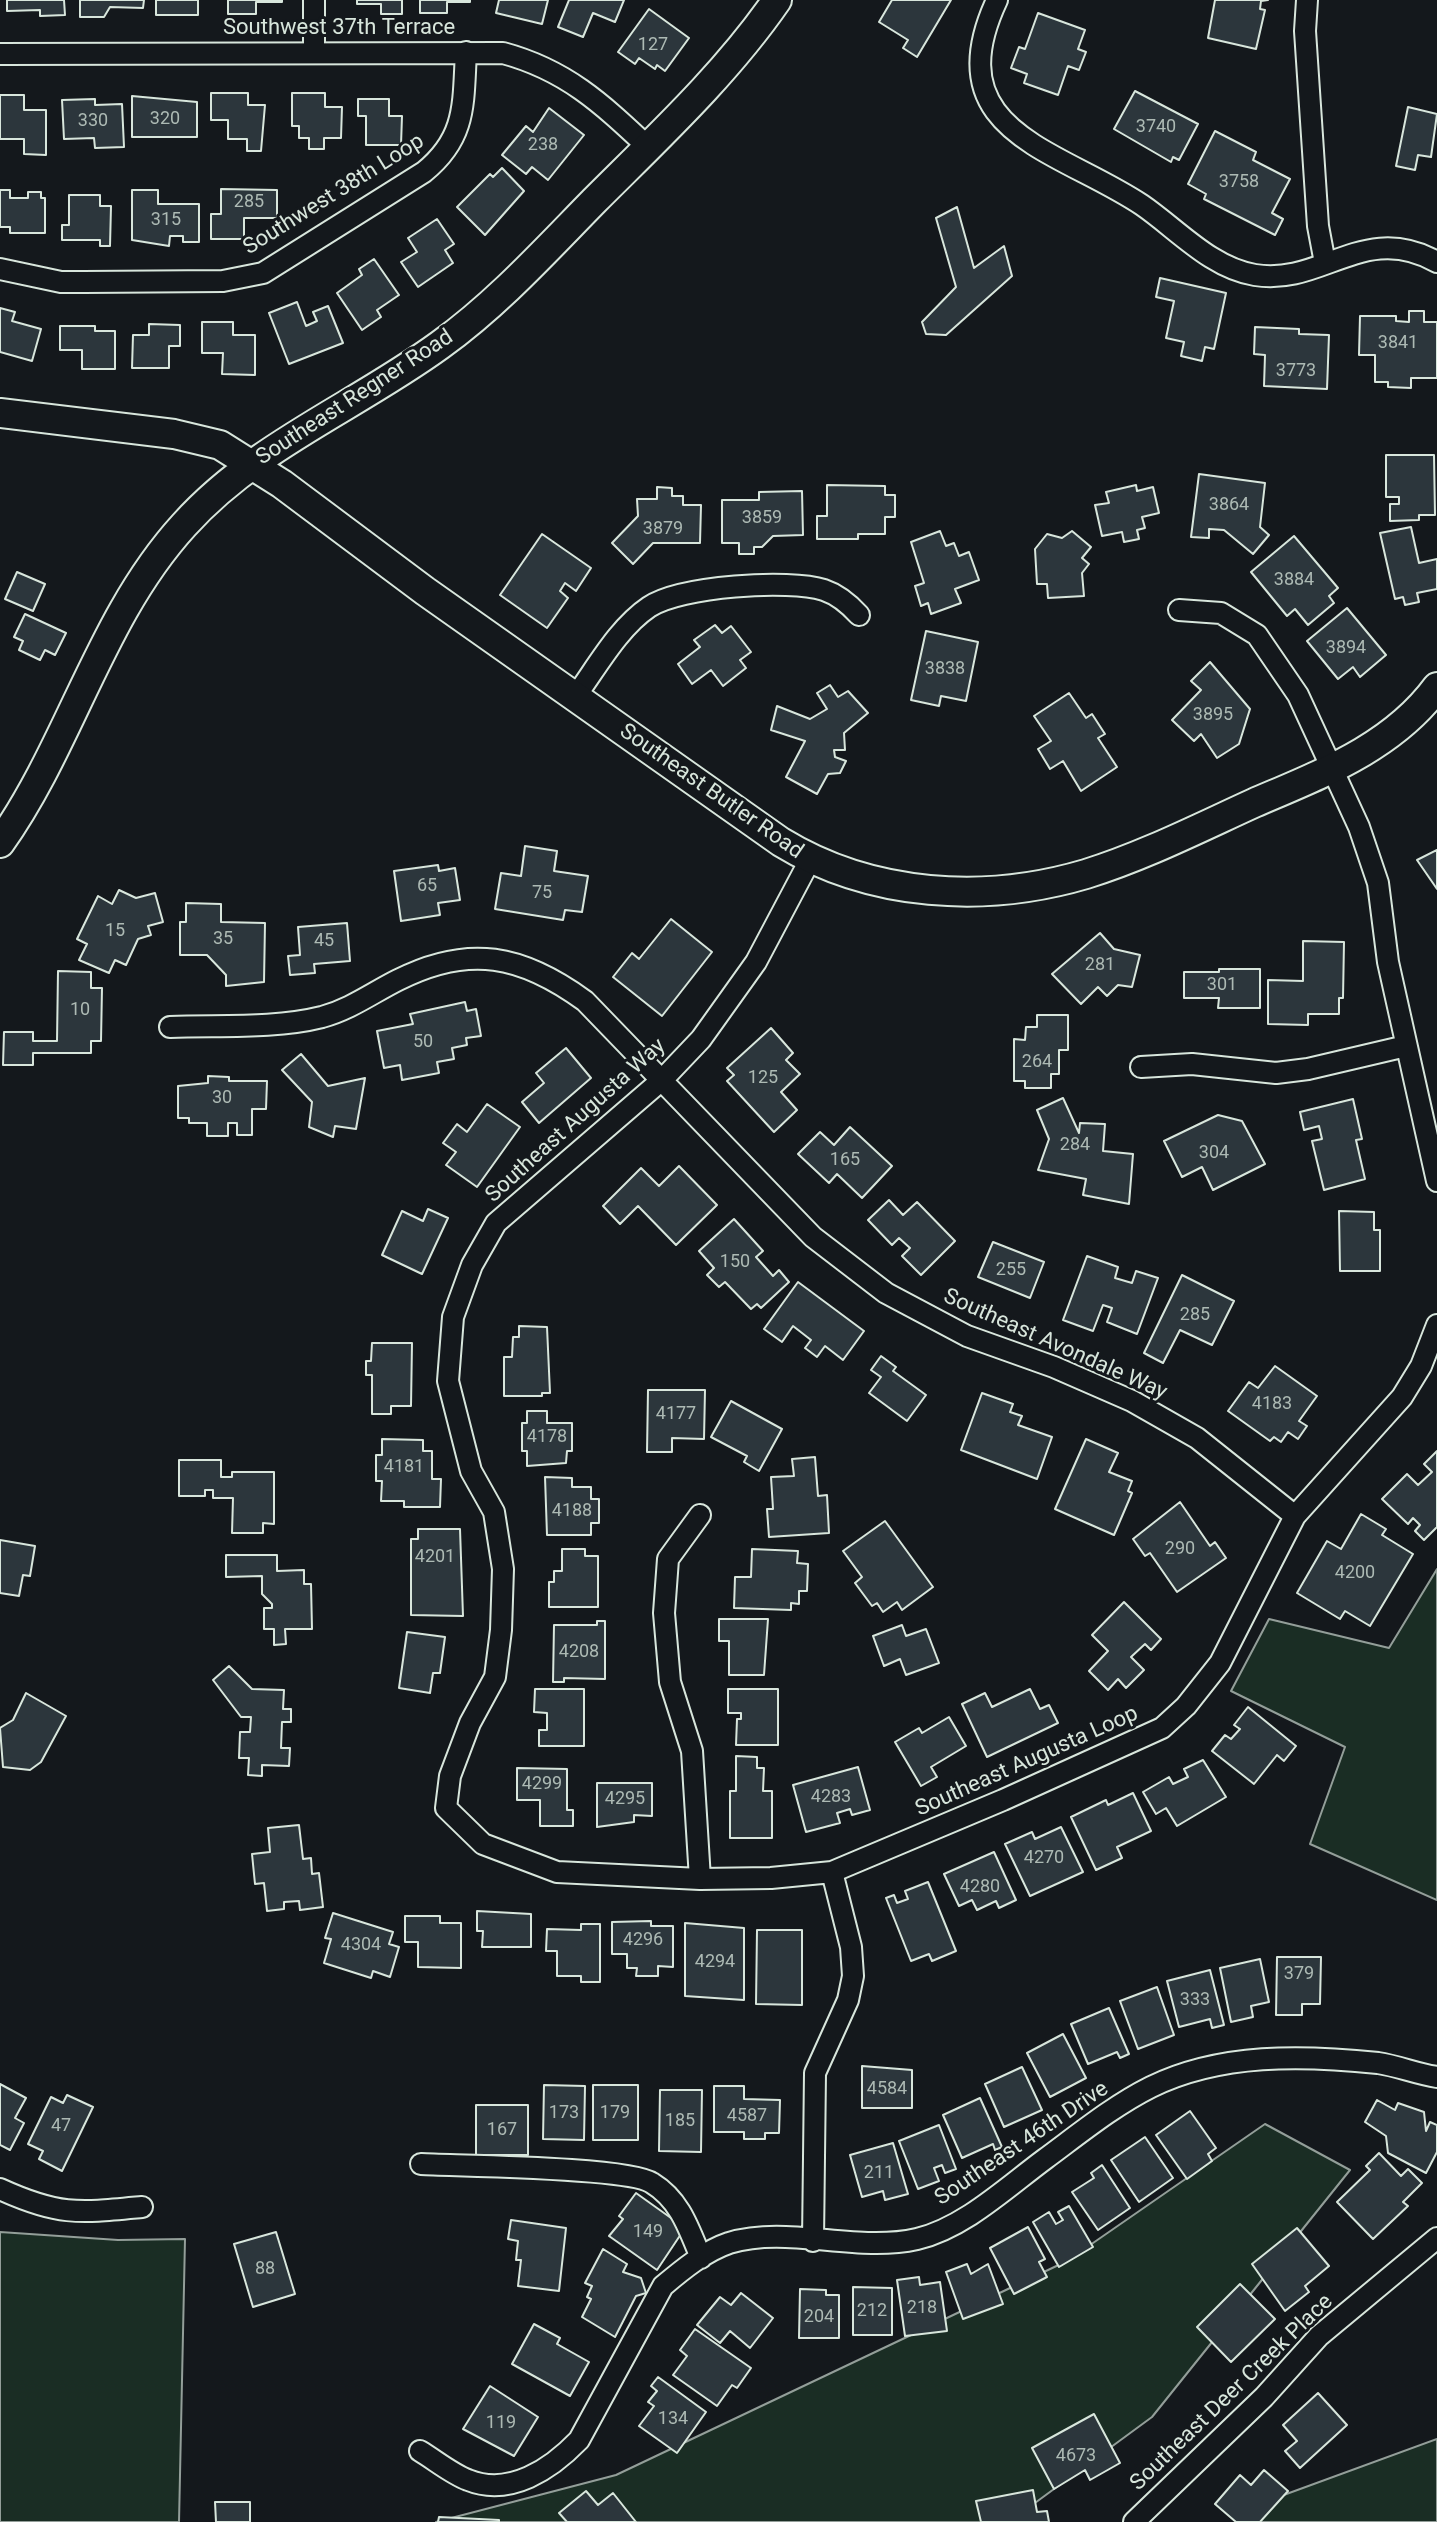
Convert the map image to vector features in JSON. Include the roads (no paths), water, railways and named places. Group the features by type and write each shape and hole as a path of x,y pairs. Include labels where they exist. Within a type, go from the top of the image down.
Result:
{"main road":[{"name":"Southeast Regner Road","path":"0,843 37,780 131,597 184,525 283,441 394,376 453,335 511,285 648,147 734,54 777,0"},
{"name":"Southeast Butler Road","path":"0,413 144,430 220,445 810,860 854,878 909,887 971,891 1047,884 1148,851 1332,769 1383,740 1437,687"}],"street":[{"path":"314,0 314,52"},
{"path":"997,0 981,37 980,74 995,111 1032,146 1140,204 1232,270 1276,277 1297,274 1356,251 1379,248 1407,251 1437,262"},
{"path":"1307,0 1305,31 1318,226 1325,263"},
{"name":"Southwest 38th Loop","path":"0,269 61,282 223,281 263,273 424,172 447,153 458,131 466,52"},
{"name":"Southwest 37th Terrace","path":"0,54 503,53 538,62 573,82 648,147"},
{"path":"575,697 622,633 649,607 678,593 712,588 805,586 837,595 859,615"},
{"path":"1179,610 1221,613 1257,635 1298,695 1359,827 1378,883 1388,962 1437,1181"},
{"name":"Southeast Augusta Way","path":"446,1808 450,1776 470,1723 495,1677 503,1569 494,1512 471,1471 448,1381 453,1317 472,1265 496,1223 663,1079 701,1039 736,994 810,860"},
{"name":"Southeast Avondale Way","path":"170,1027 298,1022 363,1001 436,962 486,959 515,962 556,980 585,1001 813,1237 886,1293 967,1336 1054,1367 1132,1401 1197,1438 1295,1516"},
{"path":"1141,1067 1192,1064 1276,1073 1308,1069 1406,1046"},
{"name":"Southeast Augusta Loop","path":"446,1808 483,1844 557,1872 700,1879 771,1878 832,1872 1162,1728 1186,1706 1220,1663 1295,1516 1402,1397 1421,1366 1437,1325"},
{"path":"700,1515 668,1559 664,1613 670,1682 692,1751 700,1879"},
{"path":"813,2241 815,2073 848,2000 853,1976 851,1947 832,1872"},
{"name":"Southeast 46th Drive","path":"420,2451 468,2480 490,2485 513,2483 534,2476 560,2459 579,2440 663,2286 701,2258 728,2243 754,2239 863,2243 918,2239 959,2220 1151,2088 1190,2072 1237,2062 1292,2058 1381,2064 1437,2077"},
{"path":"421,2164 613,2173 651,2181 682,2211 701,2258"},
{"path":"0,2189 39,2207 69,2212 142,2207"},
{"name":"Southeast Deer Creek Place","path":"1134,2522 1264,2397 1319,2336 1437,2238"}]}
